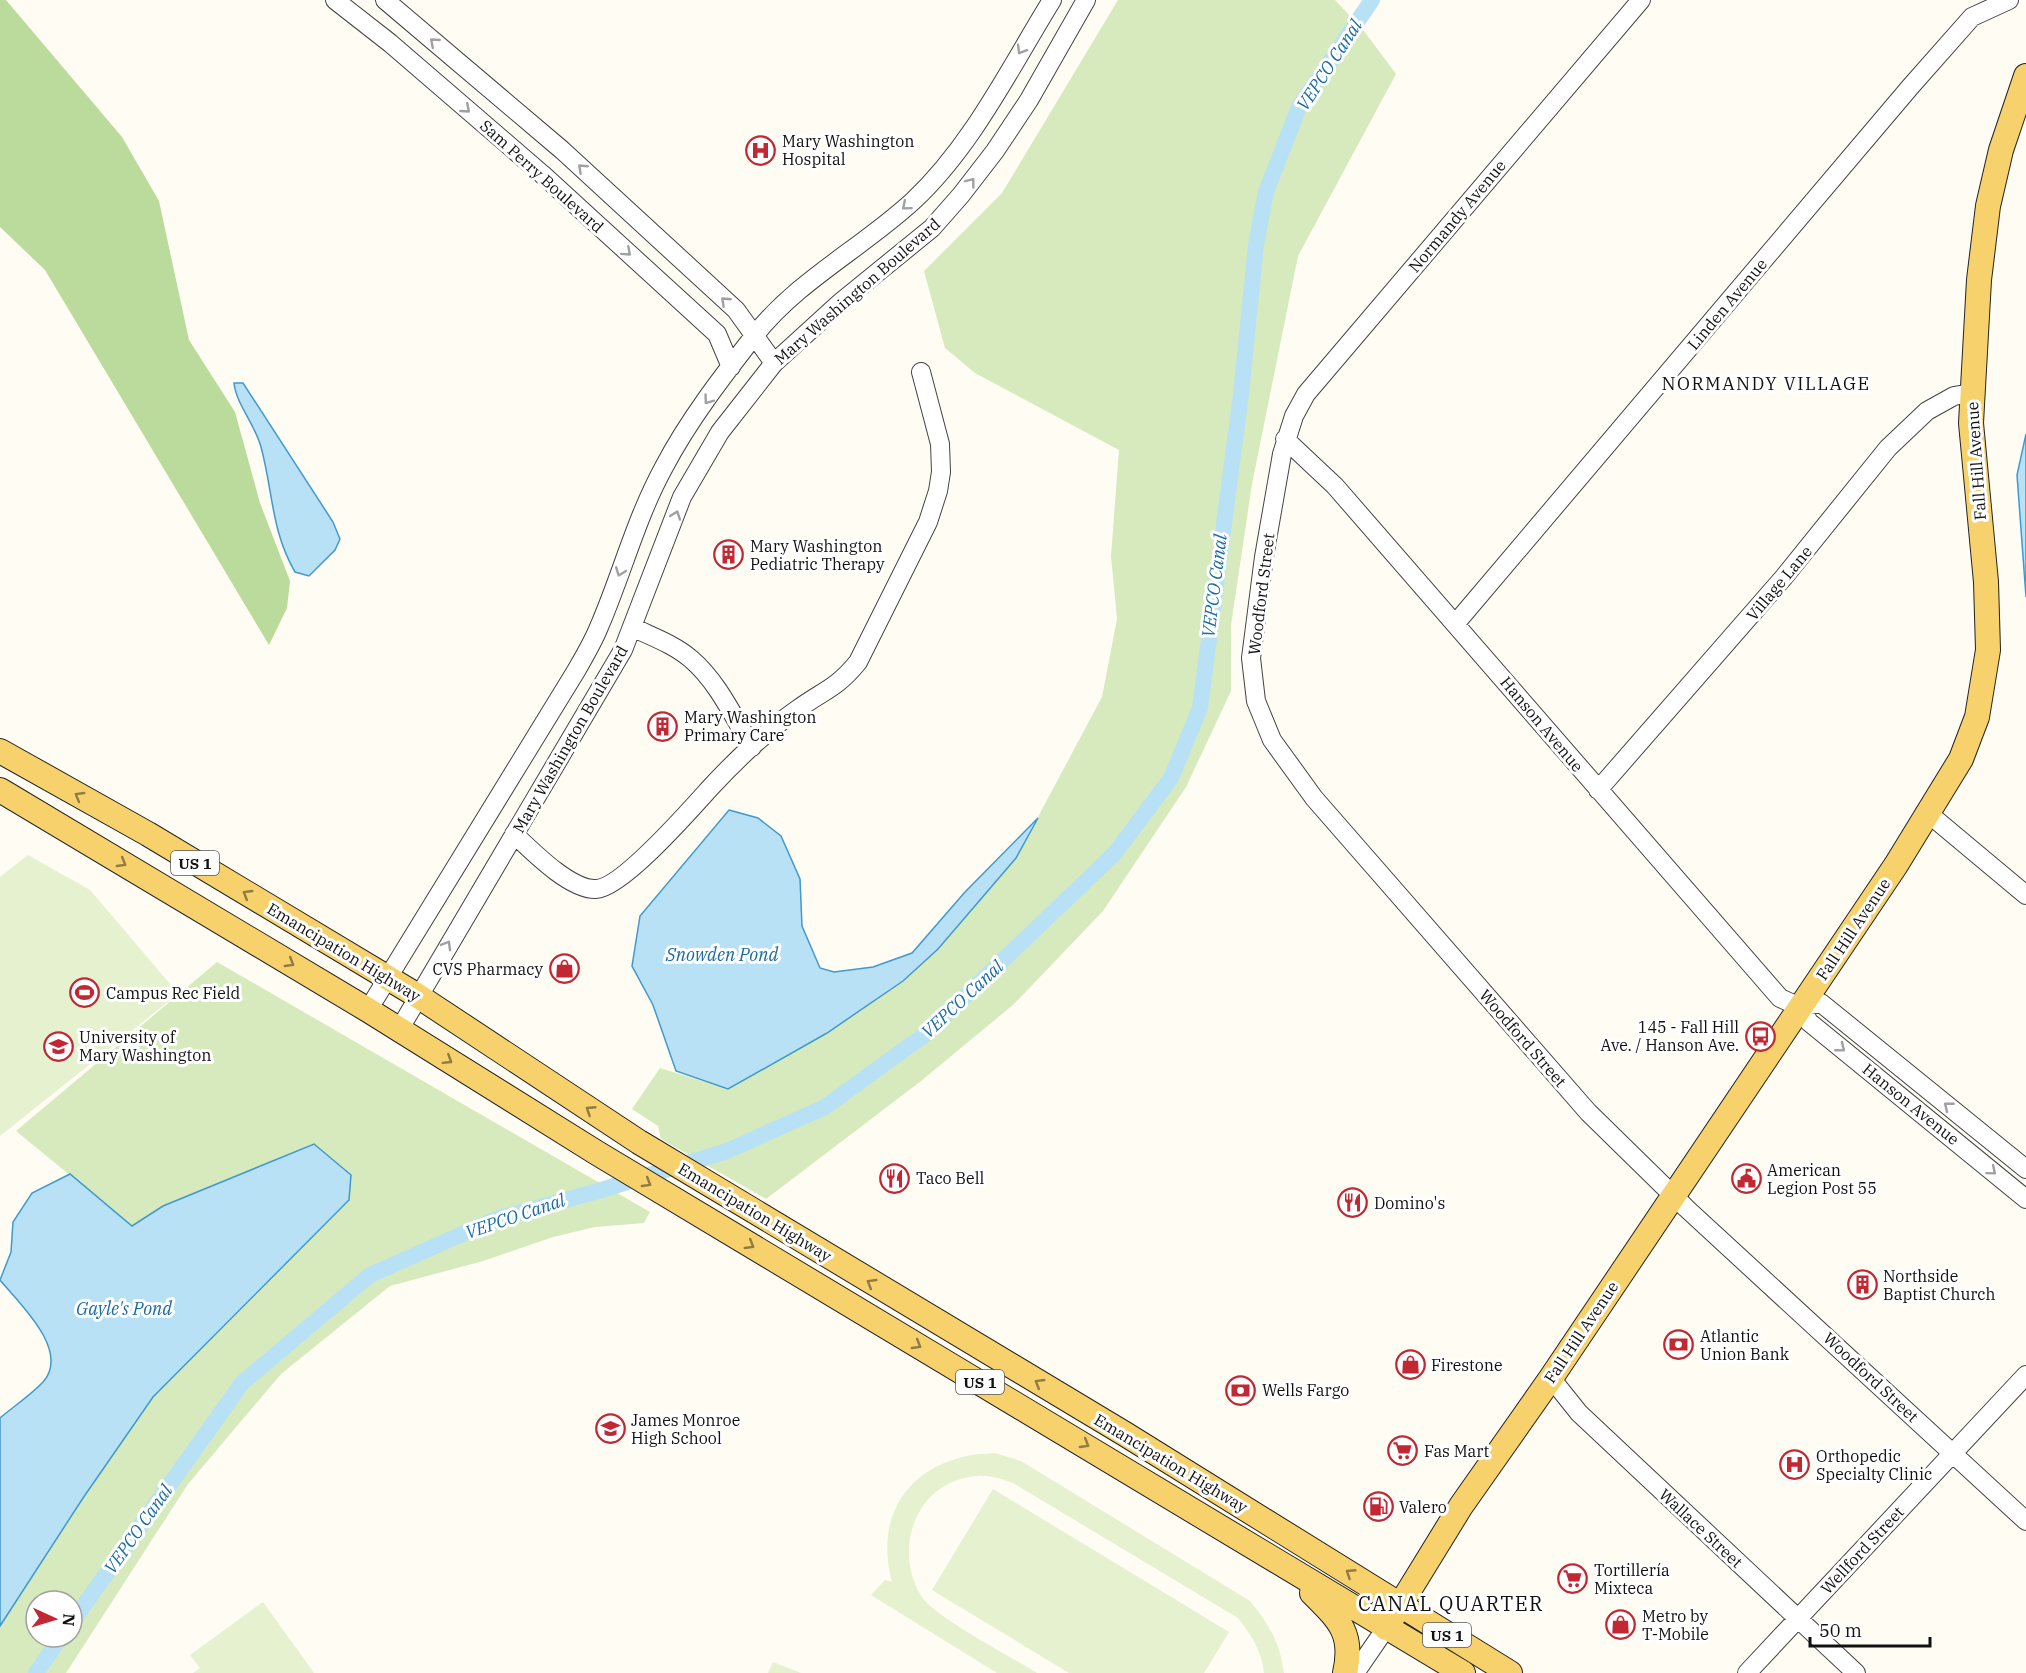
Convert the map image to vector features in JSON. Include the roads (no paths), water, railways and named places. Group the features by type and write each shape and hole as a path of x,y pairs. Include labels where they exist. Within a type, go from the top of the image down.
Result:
{"main road":[{"name":"Fall Hill Avenue","path":"1386,1628 1461,1506 1551,1378 1800,1007 1929,814 1961,759 1977,717 1988,650 1986,582 1973,466 1971,393 1979,280 1988,206 2001,150 2026,76"},
{"name":"Emancipation Highway","path":"0,751 148,834 418,996 639,1142 1125,1434 1510,1673"},
{"name":"Emancipation Highway","path":"0,790 368,1010 597,1153 1463,1673"},
{"path":"1288,1568 1334,1615 1342,1628 1349,1651 1345,1673"}],"street":[{"name":"Sam Perry Boulevard","path":"335,0 390,43 542,174 717,334 732,367"},
{"name":"Sam Perry Boulevard","path":"385,0 562,150 736,310 774,363"},
{"name":"Mary Washington Boulevard","path":"368,1010 576,671 599,628 640,519 664,467 754,335 831,264 913,201 947,165 975,126 1052,0"},
{"name":"Mary Washington Boulevard","path":"399,1030 514,834 593,706 634,628 682,497 720,432 774,363 841,302 932,228 961,195 995,151 1029,100 1086,0"},
{"name":"Normandy Avenue","path":"1285,439 1306,394 1641,0"},
{"name":"Linden Avenue","path":"1456,623 1972,17 2009,0"},
{"path":"514,834 547,866 585,887 606,887 667,835 726,771 752,747 799,708 830,691 858,662 927,522 938,491 941,472 940,444 921,372"},
{"name":"Village Lane","path":"1598,790 1808,548 1888,448 1928,411 1954,396 1971,393"},
{"name":"Hanson Avenue","path":"1285,439 1335,486 1780,998 1800,1007 1809,1022 2026,1199"},
{"name":"Woodford Street","path":"1285,439 1264,557 1251,657 1256,700 1272,740 1314,798 1588,1112 1673,1195 2026,1521"},
{"path":"634,628 674,647 710,678 752,747"},
{"path":"1929,814 2026,895"},
{"name":"Hanson Avenue","path":"1800,1007 1821,1003 2026,1169"},
{"name":"Wellford Street","path":"1747,1673 2026,1375"},
{"name":"Wallace Street","path":"1551,1378 1579,1413 1856,1673"},
{"name":"Fall Hill Avenue","path":"1355,1673 1386,1628"}],"water":[{"path":"234,383 243,383 333,522 340,539 335,550 309,576 295,572 287,557 277,526 261,447 255,430 238,399"},
{"path":"2026,434 2026,597 2017,475"},
{"name":"Snowden Pond","path":"729,810 758,818 781,836 800,879 802,926 820,968 834,972 873,967 912,953 965,892 1038,818 1016,858 938,949 903,981 827,1033 728,1089 676,1071 653,1005 632,966 640,916"},
{"name":"Gayle's Pond","path":"314,1144 351,1175 349,1200 153,1397 83,1498 0,1626 0,1418 43,1382 50,1370 51,1356 47,1342 39,1328 0,1280 11,1252 13,1222 32,1193 70,1174 132,1226 163,1206"}],"waterway":[{"name":"VEPCO Canal","path":"84,1605 242,1383 370,1275 496,1219 598,1191 727,1151 825,1107 927,1033 1115,853 1171,778 1200,708 1241,394 1256,245 1266,192 1299,107 1372,0"},
{"name":"VEPCO Canal","path":"36,1673 53,1649"}],"place":[{"name":"Mary Washington Hospital","path":"761,150"},
{"name":"Mary Washington Pediatric Therapy","path":"729,555"},
{"name":"Mary Washington Primary Care","path":"663,726"},
{"name":"CVS Pharmacy","path":"564,969"},
{"name":"Campus Rec Field","path":"85,993"},
{"name":"145 - Fall Hill Ave. / Hanson Ave.","path":"1760,1036"},
{"name":"University of Mary Washington","path":"58,1046"},
{"name":"Taco Bell","path":"895,1178"},
{"name":"American Legion Post 55","path":"1746,1179"},
{"name":"Domino's","path":"1353,1203"},
{"name":"Northside Baptist Church","path":"1862,1285"},
{"name":"Atlantic Union Bank","path":"1679,1345"},
{"name":"Firestone","path":"1410,1365"},
{"name":"Wells Fargo","path":"1241,1390"},
{"name":"James Monroe High School","path":"610,1429"},
{"name":"Fas Mart","path":"1403,1451"},
{"name":"Orthopedic Specialty Clinic","path":"1795,1465"},
{"name":"Valero","path":"1378,1507"},
{"name":"Tortillería Mixteca","path":"1573,1579"},
{"name":"Metro by T-Mobile","path":"1621,1625"}],"district":[{"name":"NORMANDY VILLAGE","path":"1766,383"},
{"name":"CANAL QUARTER","path":"1451,1603"}]}
